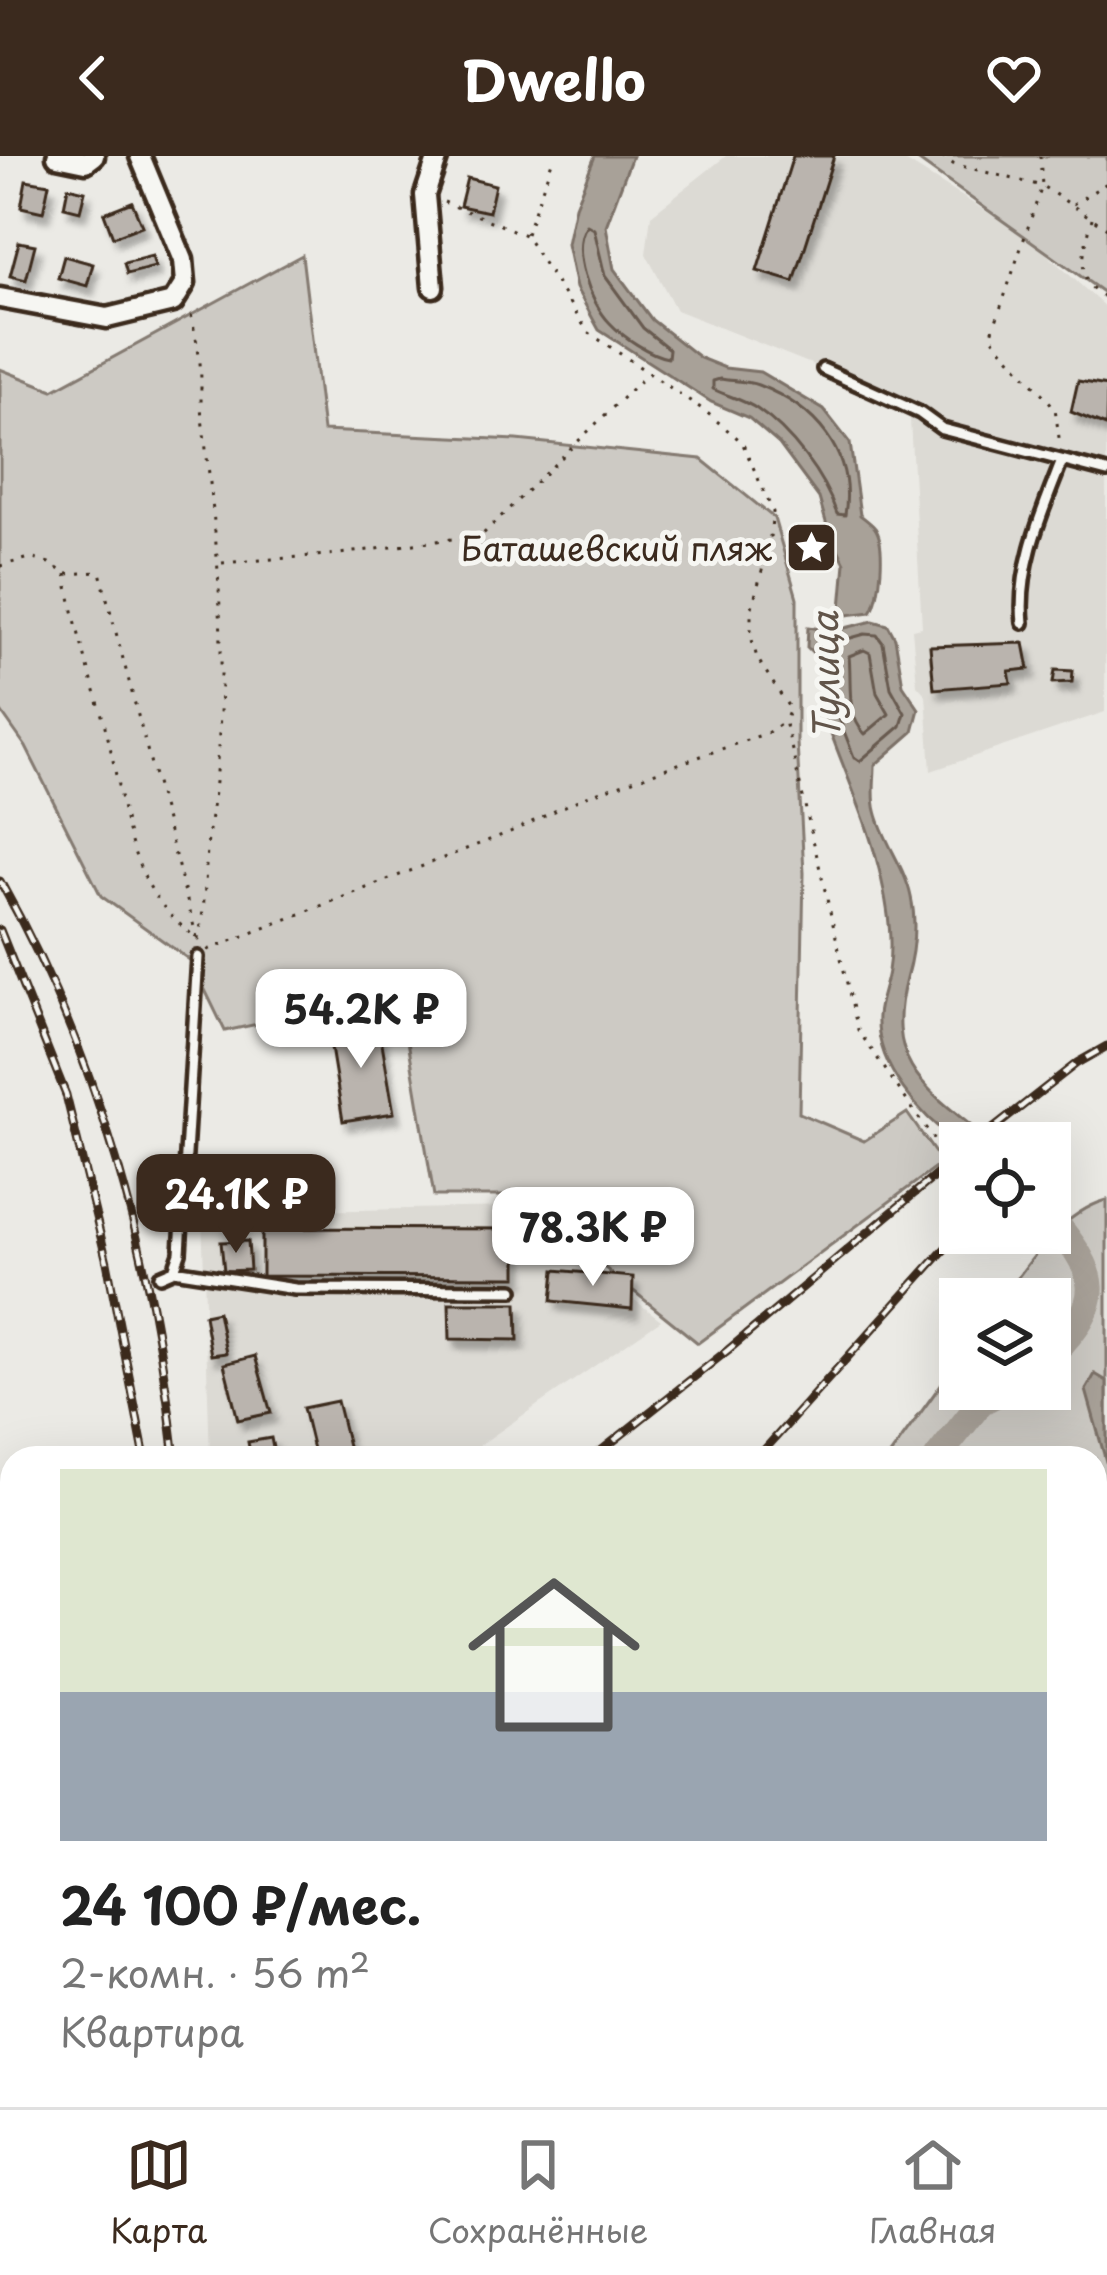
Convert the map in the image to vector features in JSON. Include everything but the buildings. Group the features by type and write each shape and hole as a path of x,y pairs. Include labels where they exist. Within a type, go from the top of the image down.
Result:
{"street":[{"path":"57,156 86,162 94,156"},
{"path":"0,298 107,318 173,302 184,283 183,260 140,156"},
{"path":"433,286 425,195 438,156"}],"lane":[{"path":"824,369 920,413 943,429 1107,472"},
{"path":"1023,623 1020,599 1030,550 1062,461"},
{"path":"174,1270 180,1253 197,957"},
{"path":"160,1276 174,1270 295,1289 513,1290"}],"path":[{"path":"525,235 554,156"},
{"path":"942,156 953,164 1042,186 1107,228"},
{"path":"1040,156 1042,186 992,336 1055,408 1062,461"},
{"path":"1071,205 1107,183"},
{"path":"197,957 218,943 515,830 584,797 767,733 785,721 790,709 758,658 751,636 751,611 773,512 742,442 705,411 588,332 525,235 425,195"},
{"path":"1092,218 1081,271 1086,285 1107,298"},
{"path":"184,283 200,362 220,563 219,777 208,834 206,907 197,957"},
{"path":"220,563 339,554 482,535 646,374"},
{"path":"0,566 30,559 49,563 66,574 100,572 198,939"},
{"path":"66,574 82,656 106,729 119,806 143,876 153,898 198,939"},
{"path":"785,721 858,1030 939,1147"}],"shaded area":[{"path":"726,156 897,156 1029,238 1107,309 1105,712 931,771 926,695 917,685 912,629 922,627 909,403 676,310 646,254 651,215"},
{"path":"912,156 1107,156 1107,295"},
{"path":"302,255 323,431 517,440 701,459 774,518 797,598 797,743 804,873 799,1113 864,1141 907,1113 939,1165 698,1343 516,1196 434,1196 400,993 225,1031 191,961 101,896 26,747 0,710 0,369 53,390"},
{"path":"1107,1200 1107,1446 897,1446 939,1387 939,1410 1071,1410 1071,1278 1018,1278 1036,1254 1071,1254 1071,1218"},
{"path":"511,1207 661,1320 478,1446 210,1446 202,1213"}],"water":[{"path":"595,156 632,156 606,226 614,269 652,320 700,358 725,368 760,372 824,410 850,443 860,515 875,528 880,545 880,583 871,612 847,615 841,608 845,563 819,498 779,444 749,418 711,402 599,330 576,288 567,244 575,206"},
{"path":"873,621 888,625 895,638 903,685 919,709 913,732 875,765 876,811 913,907 900,1030 912,1068 967,1122 939,1122 939,1127 904,1089 884,1054 878,1016 890,958 885,894 820,702 821,666 807,647 808,627 833,631"},
{"path":"1095,1374 1107,1381 1107,1446 1102,1446 1086,1390"}],"waterway":[{"name":"Тулица","path":"1071,1244 1090,1287 1088,1302 1071,1332"},
{"name":"Тулица","path":"946,1446 975,1410"}],"railway":[{"path":"0,881 66,1017 116,1161 152,1308 173,1446"},
{"path":"0,930 66,1095 107,1262 143,1446"},
{"path":"1002,1122 1077,1063 1107,1046"},
{"path":"607,1446 939,1173"},
{"path":"768,1446 940,1254"}],"place":[{"name":"Баташевский пляж","path":"811,547"}]}
